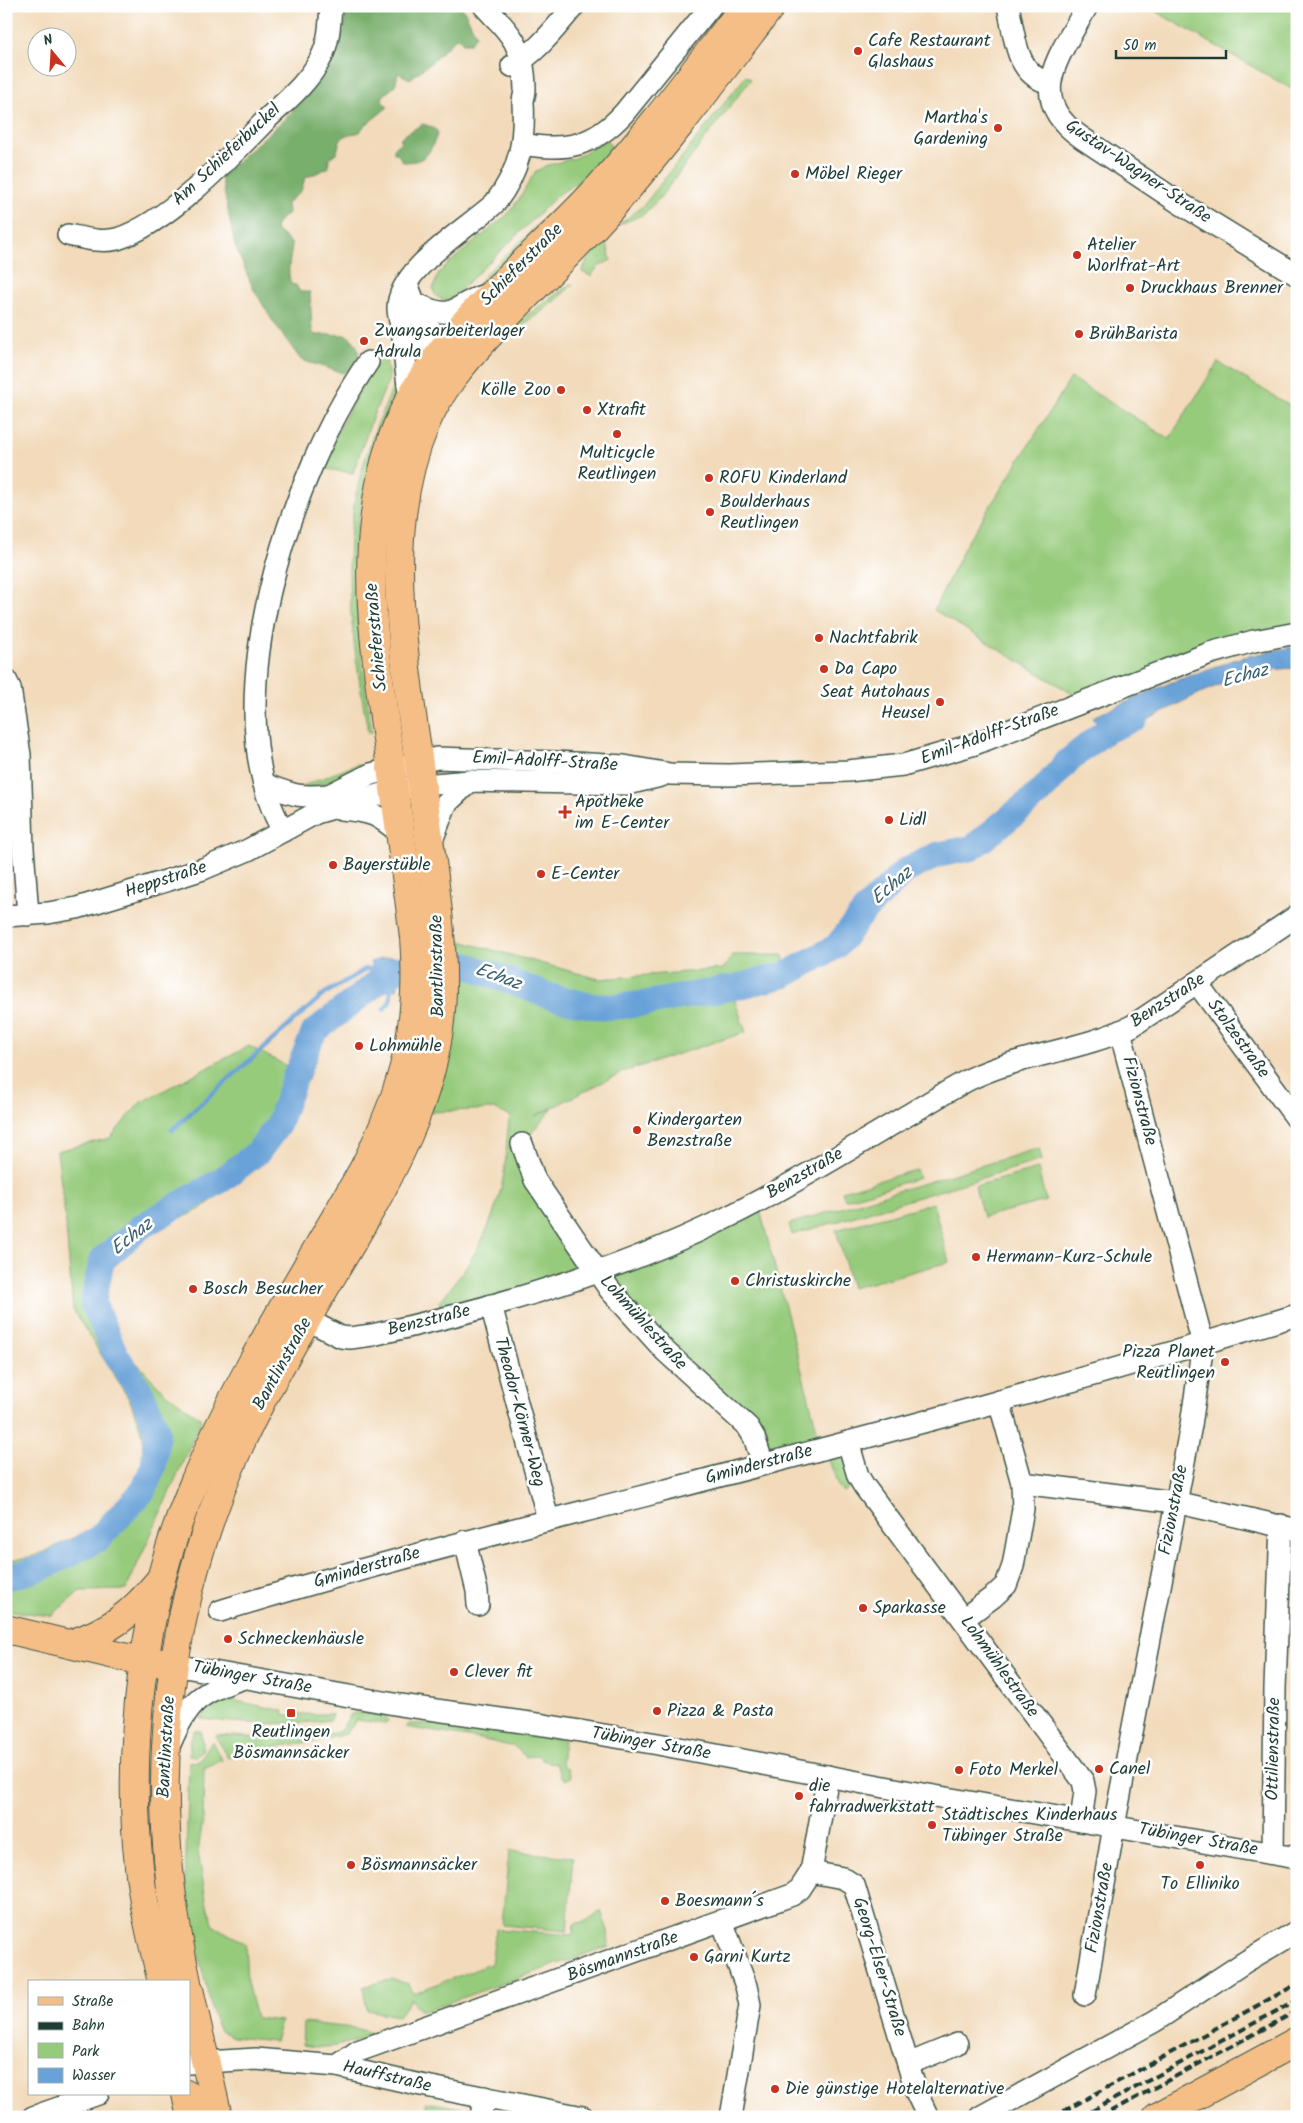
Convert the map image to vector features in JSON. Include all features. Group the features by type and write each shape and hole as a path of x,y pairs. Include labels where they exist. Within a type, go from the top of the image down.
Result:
{"main road":[{"name":"Schieferstraße","path":"393,779 371,601 374,523 392,438 410,400 453,336 492,293 599,186 632,148 745,6"},
{"name":"Schieferstraße","path":"420,773 400,620 398,581 399,540 403,501 409,472 426,421 446,386 480,344 611,207 663,146 772,6"},
{"path":"383,708 411,704"},
{"name":"Bantlinstraße","path":"162,1980 142,1882 137,1838 137,1744 145,1661 163,1576 181,1518 200,1468 234,1397 295,1314 382,1188 399,1154 424,1094 437,1043 440,1019 441,948 420,773"},
{"name":"Bantlinstraße","path":"187,1980 168,1873 164,1813 164,1757 174,1665 192,1578 204,1536 222,1488 295,1314 394,1102 408,1053 415,1016 416,976 414,937 393,779"},
{"path":"382,1188 411,1163"},
{"path":"70,1644 100,1633 125,1618 163,1576"},
{"name":"Tübinger Straße","path":"6,1629 145,1661 174,1665"},
{"path":"190,1998 197,2062 218,2117"},
{"path":"1157,2117 1297,2041"},
{"path":"186,2096 191,2117"}],"street":[{"name":"Am Schieferbuckel","path":"68,235 91,240 116,239 140,228 189,194 225,162 305,81 322,58 329,29 330,6"},
{"path":"517,64 552,31 574,6"},
{"path":"523,144 557,148 585,143 598,137 613,126 711,6"},
{"path":"1008,6 1022,63 1035,78 1050,83"},
{"name":"Gustav-Wagner-Straße","path":"1087,6 1060,56 1050,83 1051,102 1059,119 1068,129 1178,202 1297,275"},
{"path":"410,400 402,350 403,333 398,307 401,294 415,270 495,203 503,193 515,170 523,144 523,100 517,87 517,64 491,21 486,8"},
{"path":"408,284 417,304 422,322 433,332 443,351 446,368 446,386"},
{"path":"417,304 432,311 447,313 461,308 474,298 492,293"},
{"path":"403,333 421,349 443,351 480,344"},
{"path":"283,831 272,810 264,784 256,734 256,692 260,646 274,576 296,502 313,461 352,387 368,362"},
{"name":"Emil-Adolff-Straße","path":"420,773 437,758 624,766 670,774 791,774 866,770 903,765 972,745 1210,653 1254,641 1297,633"},
{"path":"6,680 10,688 20,755 23,848 28,914"},
{"path":"430,847 446,804 470,781 465,775 464,758"},
{"name":"Emil-Adolff-Straße","path":"420,773 470,781 627,784 670,774"},
{"name":"Heppstraße","path":"6,916 77,908 169,880 226,860 283,831 327,805 378,794 393,779 420,773"},
{"path":"264,784 294,796 306,797 327,805 367,811 377,815 401,834"},
{"name":"Benzstraße","path":"295,1314 332,1333 350,1338 386,1332 491,1305 597,1272 668,1245 758,1202 970,1079 1018,1062 1120,1031 1140,1021 1297,916"},
{"name":"Stolzestraße","path":"1197,983 1297,1119"},
{"name":"Fizionstraße","path":"1085,1994 1114,1826 1191,1425 1203,1344 1120,1031"},
{"name":"Lohmühlestraße","path":"522,1144 535,1180 597,1272 624,1308 665,1351 748,1426 754,1437 763,1464"},
{"name":"Theodor-Körner-Weg","path":"491,1305 548,1519"},
{"name":"Gminderstraße","path":"220,1611 340,1574 848,1442 1203,1344 1297,1315"},
{"path":"963,1619 1000,1592 1009,1578 1023,1509 1022,1483 999,1400"},
{"name":"Lohmühlestraße","path":"848,1442 861,1482 1083,1782 1085,1791 1081,1821"},
{"path":"1022,1483 1175,1502 1289,1528"},
{"name":"Ottilienstraße","path":"1273,1853 1275,1688 1289,1528"},
{"path":"465,1541 477,1590 478,1605"},
{"name":"Tübinger Straße","path":"174,1665 394,1704 544,1725 649,1743 1297,1858"},
{"path":"164,1757 183,1716 194,1702 214,1689 246,1677"},
{"name":"Bösmannstraße","path":"337,2066 358,2051 792,1896 805,1882 811,1872 828,1776"},
{"name":"Georg-Elser-Straße","path":"811,1872 850,1880 854,1885 917,2094 928,2117"},
{"path":"722,1920 746,1986 750,2005 731,2117"},
{"path":"980,2117 1155,2021 1245,1962 1297,1932"},
{"path":"908,2064 957,2044"},
{"name":"Hauffstraße","path":"197,2062 256,2059 337,2066 421,2086 483,2107 583,2117"},
{"path":"33,2117 92,2096"}],"green space":[{"path":"347,6 460,6 464,10 476,35 471,43 463,43 457,37 434,60 410,79 398,73 395,86 383,96 382,101 388,107 363,127 360,132 345,136 340,140 337,152 329,159 328,168 305,178 301,191 287,203 288,213 277,223 275,229 292,244 289,269 291,284 296,285 300,292 310,292 312,331 315,335 344,335 349,337 358,348 356,363 352,368 343,373 301,360 272,320 253,288 235,246 221,176 289,115 323,75 344,30"},
{"path":"1146,6 1297,6 1297,92"},
{"path":"746,76 751,79 659,199 644,214 617,226 643,206"},
{"path":"423,124 432,127 438,132 433,146 423,158 411,162 403,162 397,153 394,153 394,148 401,142 401,137"},
{"path":"606,140 614,149 592,173 559,194 450,300 437,297 433,289 438,274 507,215 535,172 545,166 575,158"},
{"path":"585,187 575,194 465,298 487,273 569,195"},
{"path":"606,241 611,260 598,267 591,276 582,272 587,260"},
{"path":"570,284 573,285 544,310 503,339 507,330"},
{"path":"385,352 389,379 373,416 353,473 318,468 364,382"},
{"path":"1218,362 1297,410 1297,633 1084,701 934,610 965,546 1071,378 1169,439"},
{"path":"394,383 399,384 368,470 357,535 356,601 372,732 368,733 358,674 351,614 349,555 351,525 363,466"},
{"path":"358,764 362,766 351,774 307,789 303,786"},
{"path":"456,940 599,979 723,969 733,955 783,955 785,976 732,993 746,1032 623,1072 535,1116 552,1109 522,1144 597,1272 758,1202 822,1449 763,1464 759,1450 597,1273 444,1317 439,1302 472,1258 495,1209 504,1173 510,1116 494,1109 431,1112 452,1034"},
{"path":"249,1046 309,1078 292,1111 251,1172 199,1210 135,1239 106,1272 104,1306 123,1348 163,1391 202,1419 126,1590 80,1591 51,1616 6,1610 6,1562 37,1555 91,1529 135,1483 142,1462 143,1435 130,1401 73,1310 57,1151 110,1138 140,1103"},
{"path":"1039,1148 1042,1160 792,1235 789,1224"},
{"path":"1038,1169 1046,1201 983,1217 975,1186"},
{"path":"916,1170 919,1178 845,1200 842,1191"},
{"path":"933,1203 949,1262 852,1288 836,1230"},
{"path":"846,1452 856,1483 843,1492 838,1486 828,1457"},
{"path":"232,1700 284,1711 283,1714 298,1717 298,1714 332,1714 330,1720 281,1724 201,1719 215,1706"},
{"path":"367,1712 385,1714 388,1721 384,1724 357,1720 346,1734 323,1740 247,1751 228,1758 216,1737 217,1735 263,1738 334,1733 340,1731 351,1714"},
{"path":"454,1723 520,1731 564,1739 562,1763 567,1768 571,1777 566,1780 561,1776 556,1764 542,1760 538,1755 526,1757 515,1747 480,1739 405,1727 409,1724"},
{"path":"194,1731 200,1731 203,1742 202,1751 196,1756 189,1755 190,1741"},
{"path":"212,1742 222,1760 204,1768 203,1819 198,1852 207,1905 214,1926 245,1943 247,1982 256,2018 281,2021 275,2041 233,2037 220,2031 214,2018 189,1917 185,1890 189,1762 199,1761"},
{"path":"509,1851 573,1857 567,1931 502,1925"},
{"path":"601,1911 608,1931 609,1946 427,2010 419,2010 411,1999 398,2016 367,2010 363,1987 391,1979 409,1984 413,1993 491,1964 496,1929 573,1935 574,1924 586,1921"},
{"path":"303,2023 355,2028 375,2034 331,2047 313,2047 302,2045"},
{"path":"426,2102 467,2109 471,2112 471,2117 430,2117"}],"water":[{"path":"1297,646 1297,668 1274,670 1232,680 1191,697 1132,728 1126,723 1104,735 1093,717 1170,683 1239,658"},
{"path":"388,957 398,957 401,968 397,990 383,987 370,962"}],"waterway":[{"name":"Echaz","path":"463,964 552,997 592,1006 612,1007 642,1004 736,987 785,975 837,946 866,909 905,871 937,855 972,848 1041,792 1067,762 1104,732 1135,718"},
{"name":"Echaz","path":"6,1578 42,1568 97,1540 144,1490 154,1464 157,1431 142,1394 116,1355 93,1303 102,1260 142,1226 223,1179 258,1152 278,1125 293,1082 314,1032 379,981 401,968"},
{"path":"172,1130 324,994 366,969 376,969"},
{"path":"384,1009 391,997 389,984"}],"railway":[{"path":"1053,2117 1297,1984"},
{"path":"1081,2117 1297,2000"},
{"path":"1100,2117 1297,2011"}],"place":[{"name":"Cafe Restaurant Glashaus","path":"858,51"},
{"name":"Martha's Gardening","path":"998,128"},
{"name":"Möbel Rieger","path":"795,174"},
{"name":"Atelier Worlfrat-Art","path":"1077,255"},
{"name":"Druckhaus Brenner","path":"1130,288"},
{"name":"BrühBarista","path":"1079,334"},
{"name":"Zwangsarbeiterlager Adrula","path":"364,341"},
{"name":"Kölle Zoo","path":"561,390"},
{"name":"Xtrafit","path":"587,410"},
{"name":"Multicycle Reutlingen","path":"617,434"},
{"name":"ROFU Kinderland","path":"709,478"},
{"name":"Boulderhaus Reutlingen","path":"710,512"},
{"name":"Nachtfabrik","path":"819,638"},
{"name":"Da Capo","path":"824,669"},
{"name":"Seat Autohaus Heusel","path":"940,702"},
{"name":"Apotheke im E-Center","path":"565,812"},
{"name":"Lidl","path":"889,820"},
{"name":"Bayerstüble","path":"333,865"},
{"name":"E-Center","path":"541,874"},
{"name":"Lohmühle","path":"359,1046"},
{"name":"Kindergarten Benzstraße","path":"637,1130"},
{"name":"Hermann-Kurz-Schule","path":"976,1257"},
{"name":"Christuskirche","path":"735,1281"},
{"name":"Bosch Besucher","path":"193,1289"},
{"name":"Pizza Planet Reutlingen","path":"1225,1362"},
{"name":"Sparkasse","path":"863,1608"},
{"name":"Schneckenhäusle","path":"228,1639"},
{"name":"Clever fit","path":"454,1672"},
{"name":"Pizza & Pasta","path":"657,1711"},
{"name":"Reutlingen Bösmannsäcker","path":"291,1713"},
{"name":"Canel","path":"1099,1769"},
{"name":"Foto Merkel","path":"959,1770"},
{"name":"die fahrradwerkstatt","path":"799,1796"},
{"name":"Städtisches Kinderhaus Tübinger Straße","path":"932,1825"},
{"name":"Bösmannsäcker","path":"351,1865"},
{"name":"To Elliniko","path":"1200,1865"},
{"name":"Boesmann´s","path":"665,1901"},
{"name":"Garni Kurtz","path":"694,1957"},
{"name":"Die günstige Hotelalternative","path":"775,2089"}]}
